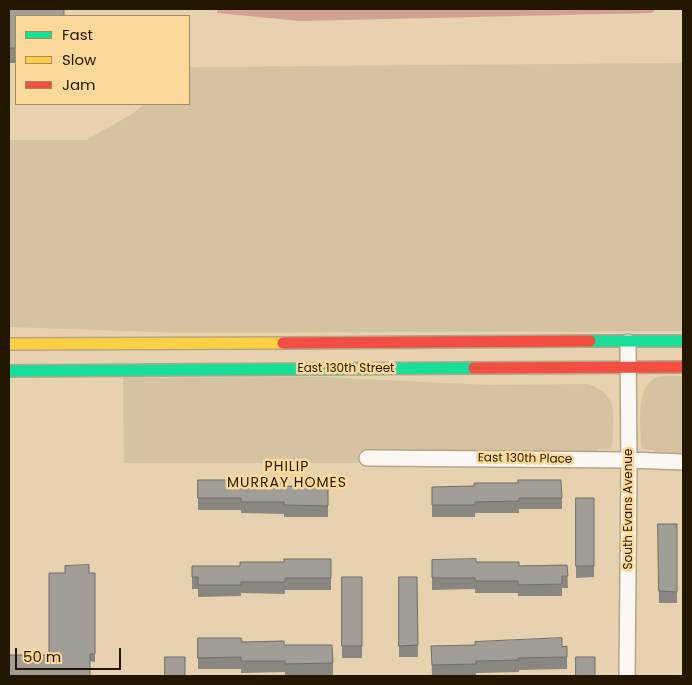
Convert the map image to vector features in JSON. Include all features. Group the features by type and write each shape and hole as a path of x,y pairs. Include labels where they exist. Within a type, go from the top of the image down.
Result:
{"main road":[{"path":"9,344 683,341"},
{"name":"East 130th Street","path":"9,370 683,367"}],"street":[{"name":"South Evans Avenue","path":"627,676 630,460 628,342"},
{"name":"East 130th Place","path":"367,458 683,462"}],"shaded area":[{"path":"217,9 656,9 652,13 300,21 217,13"},
{"path":"682,63 683,331 184,333 9,327 9,140 86,140 132,114 143,105 190,105 190,67"},
{"path":"683,376 683,455 654,453 654,450 643,449 641,445 640,417 642,396 646,388 651,381 659,377"},
{"path":"321,377 490,385 588,384 606,394 613,408 612,446 609,449 598,449 598,452 359,451 359,463 124,463 123,378"}],"building":[{"path":"9,9 64,9 64,15 15,15 15,48 9,48"},
{"path":"198,480 241,480 241,483 285,483 285,486 328,487 328,506 284,505 284,502 241,502 241,498 198,498"},
{"path":"518,480 561,480 562,498 519,498 519,501 475,502 475,505 432,505 432,487 474,486 474,483 518,483"},
{"path":"576,498 594,498 594,566 576,566"},
{"path":"658,524 677,524 677,592 659,591"},
{"path":"284,559 331,559 331,578 285,578 285,582 241,582 241,585 198,585 198,577 192,577 192,566 240,566 240,562 284,562"},
{"path":"476,559 476,562 519,562 519,566 567,565 568,576 562,576 562,584 518,585 518,581 432,578 432,560"},
{"path":"89,565 89,573 95,573 95,654 90,654 90,676 9,676 9,655 49,655 49,573 65,573 65,566"},
{"path":"342,577 362,577 362,646 342,646"},
{"path":"399,577 417,577 418,645 399,646"},
{"path":"198,638 241,638 242,642 284,641 284,645 332,645 333,663 285,664 285,661 241,661 241,657 198,658"},
{"path":"562,638 562,647 567,646 567,657 518,658 519,660 476,661 476,664 432,665 431,646 475,645 475,642"},
{"path":"165,657 185,657 185,676 165,676"},
{"path":"576,657 595,657 595,676 576,676"}],"traffic: fast":[{"path":"590,341 683,341"},
{"path":"9,371 474,368"}],"traffic: slow":[{"path":"9,344 283,343"}],"traffic: jam":[{"path":"283,343 590,341"},
{"path":"474,368 683,367"}],"district":[{"name":"PHILIP MURRAY HOMES","path":"287,476"}]}
